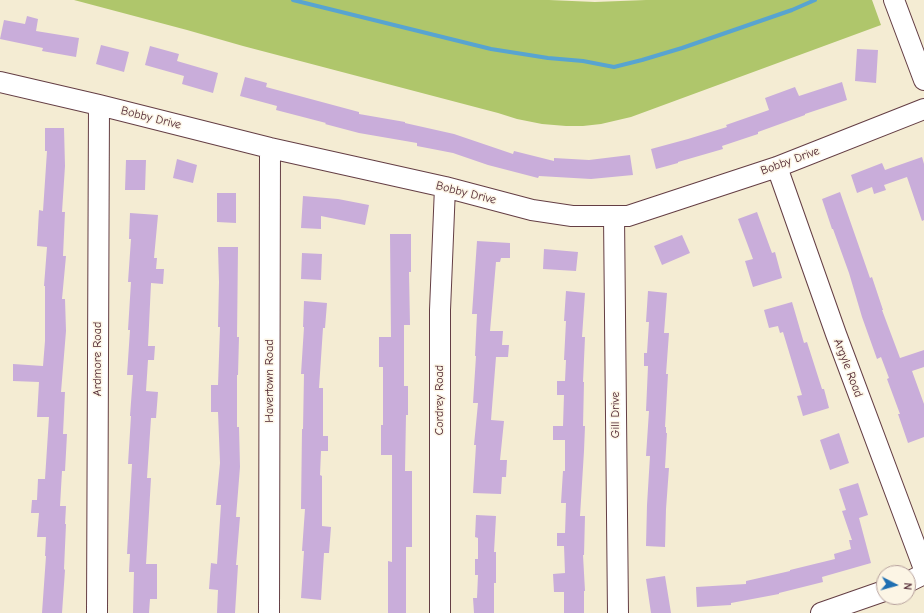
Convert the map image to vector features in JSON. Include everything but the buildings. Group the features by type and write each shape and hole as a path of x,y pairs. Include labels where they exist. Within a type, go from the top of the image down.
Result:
{"street":[{"path":"894,0 924,80"},
{"name":"Bobby Drive","path":"0,82 270,148 445,187 532,210 572,216 628,216 777,167 924,109"},
{"name":"Ardmore Road","path":"97,613 99,105"},
{"name":"Havertown Road","path":"269,613 270,148"},
{"name":"Argyle Road","path":"777,167 836,334 924,569"},
{"name":"Cordrey Road","path":"440,613 440,310 445,187"},
{"name":"Gill Drive","path":"614,216 618,613"},
{"path":"821,613 876,594"}],"green space":[{"path":"74,0 549,0 595,2 646,0 872,0 881,25 631,117 601,124 566,126 542,124 517,119"}],"waterway":[{"path":"293,0 491,49 548,58 583,61 614,67 682,48 792,10 815,0"}]}
